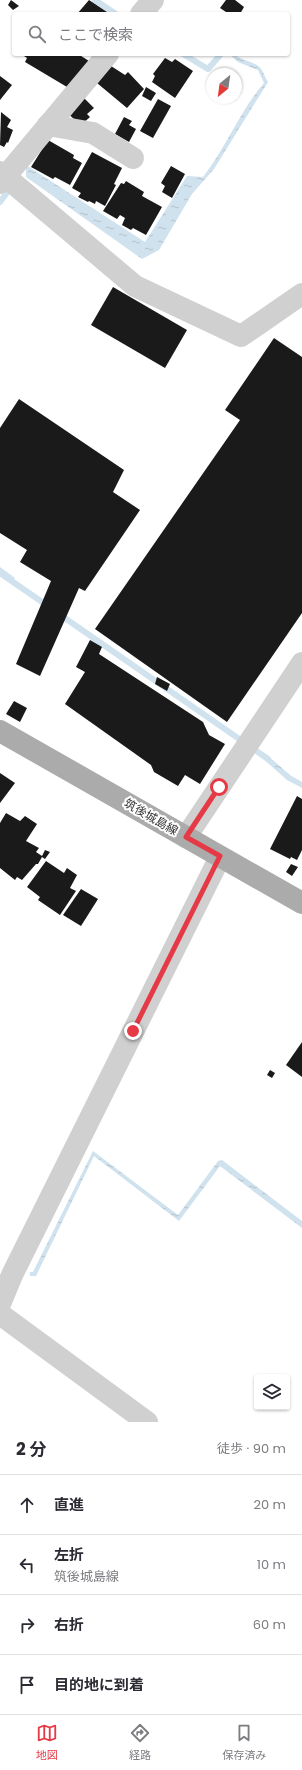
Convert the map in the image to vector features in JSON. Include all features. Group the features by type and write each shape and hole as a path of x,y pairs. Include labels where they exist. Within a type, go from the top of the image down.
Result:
{"main road":[{"name":"筑後城島線","path":"0,731 302,903"}],"street":[{"path":"143,12 153,0"},
{"path":"106,56 2,177 135,286 241,336 302,294"},
{"path":"48,125 93,133 133,158"},
{"path":"186,837 302,663"},
{"path":"0,1304 6,1272 220,856"},
{"path":"0,1314 147,1422"}],"water":[{"path":"231,56 237,56 259,67 268,82 214,169 192,194 159,250 142,259 26,177 26,165 145,242 187,176 203,177 219,154 247,106 264,83 258,70 238,62"},
{"path":"0,567 15,578 11,583 0,575"},
{"path":"266,754 290,775 302,782 302,788 287,780 260,756"},
{"path":"93,1151 178,1215 218,1161 222,1160 302,1221 302,1228 220,1166 179,1221 94,1156 36,1276 30,1276 30,1272 33,1272"}],"building":[{"path":"11,0 19,6 13,10 8,5"},
{"path":"89,0 107,12 79,12"},
{"path":"226,0 235,0 244,7 241,12 226,12 220,8"},
{"path":"24,56 81,56 89,61 67,87 25,62 27,58"},
{"path":"165,58 172,62 175,59 193,71 175,98 152,82 155,76 153,74"},
{"path":"111,66 125,75 128,72 144,89 127,108 97,83"},
{"path":"0,76 12,85 0,100"},
{"path":"146,87 156,93 151,101 142,96"},
{"path":"83,97 94,108 87,114 90,117 81,125 67,113"},
{"path":"158,99 171,106 153,138 140,131"},
{"path":"1,112 11,120 7,127 13,130 8,143 7,142 4,147 0,145"},
{"path":"124,117 132,121 129,125 136,129 129,142 115,134"},
{"path":"48,140 74,155 73,158 82,163 70,185 55,177 53,179 31,167"},
{"path":"92,152 122,168 114,184 116,185 105,206 96,201 95,204 78,197 81,193 72,188"},
{"path":"171,166 185,174 172,198 162,192 165,186 161,183"},
{"path":"126,181 144,192 142,196 162,207 146,235 133,228 131,230 122,225 125,218 120,215 117,219 103,211 121,183 124,184"},
{"path":"113,287 187,330 165,368 91,325"},
{"path":"274,338 302,357 302,613 227,722 95,629 240,420 225,410"},
{"path":"19,399 124,470 113,492 140,510 85,591 79,588 40,676 16,664 51,581 20,562 27,550 0,533 0,428"},
{"path":"90,640 102,647 99,654 203,722 209,735 225,744 200,784 185,775 178,786 154,772 151,765 65,704 85,672 76,667"},
{"path":"157,677 170,684 167,691 155,684"},
{"path":"14,701 27,708 20,722 6,714"},
{"path":"0,773 15,783 0,803"},
{"path":"297,796 302,799 302,850 297,860 291,857 290,859 270,849"},
{"path":"6,813 20,821 25,816 37,824 26,841 39,848 36,852 42,856 45,850 50,852 45,859 42,857 38,864 36,864 22,880 17,877 15,880 0,868 0,823"},
{"path":"46,861 64,873 67,868 77,875 70,888 76,891 60,915 38,900 40,897 27,887"},
{"path":"291,864 298,867 292,876 286,872"},
{"path":"81,889 98,899 81,926 63,915"},
{"path":"302,1042 302,1077 286,1065"},
{"path":"270,1070 275,1073 272,1078 267,1075"}],"waterway":[{"path":"95,0 113,12"},
{"path":"186,56 208,69 219,56"},
{"path":"0,202 12,186"},
{"path":"0,573 48,606"},
{"path":"59,614 268,759"}],"route":[{"path":"133,1031 220,856 186,837 219,787"}]}
